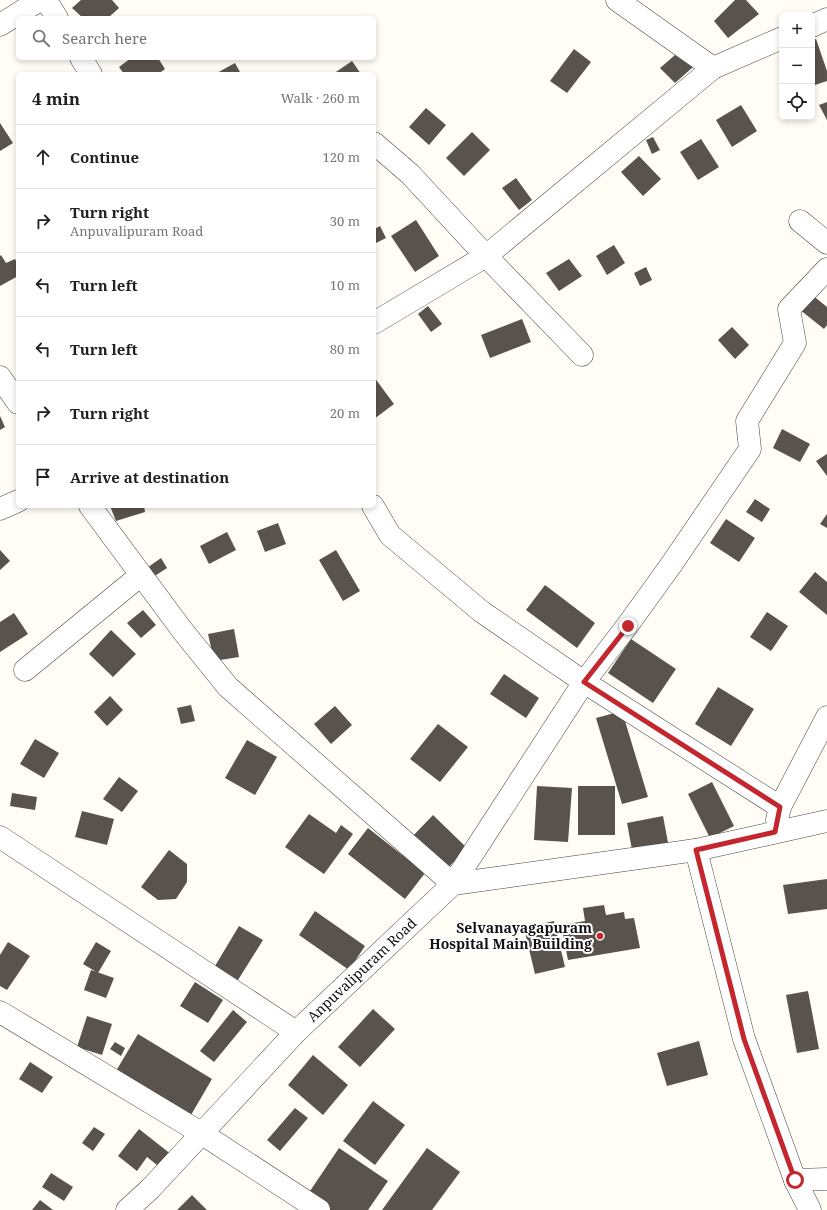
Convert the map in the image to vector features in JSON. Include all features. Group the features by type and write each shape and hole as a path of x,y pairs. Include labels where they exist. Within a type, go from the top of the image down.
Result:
{"street":[{"path":"0,25 40,0"},
{"path":"46,0 56,16"},
{"path":"617,0 712,68"},
{"path":"815,25 827,19"},
{"path":"376,322 486,256 712,68 779,39"},
{"path":"82,60 90,72"},
{"path":"376,145 410,174 486,256 582,355"},
{"path":"800,221 827,243"},
{"name":"Anpuvalipuram Road","path":"127,1210 150,1189 296,1032 453,884 584,682 628,626 750,449 748,421 795,343 789,309 827,269"},
{"path":"0,377 16,400"},
{"path":"0,509 16,502"},
{"path":"91,508 182,630 228,687 453,884 696,850 827,821"},
{"path":"374,508 390,535 476,607 584,682 780,807"},
{"path":"25,670 141,575"},
{"path":"775,832 780,807 827,717"},
{"path":"0,837 296,1032"},
{"path":"696,850 744,1039 795,1180 810,1210"},
{"path":"0,1012 201,1133 319,1210"},
{"path":"795,1180 827,1179"}],"building":[{"path":"81,0 112,0 119,8 110,16 81,16 72,8"},
{"path":"735,0 746,0 759,14 728,38 714,21"},
{"path":"815,39 827,71 827,81 815,85 815,48"},
{"path":"574,49 591,62 567,93 550,81"},
{"path":"675,55 693,67 675,83 660,68"},
{"path":"128,60 159,60 165,69 161,72 123,72 119,67"},
{"path":"352,61 360,72 336,72"},
{"path":"235,63 240,72 219,72"},
{"path":"827,102 827,120 819,105"},
{"path":"741,105 757,131 732,147 716,120"},
{"path":"426,108 446,125 429,145 409,127"},
{"path":"0,123 13,143 0,151"},
{"path":"472,132 490,150 464,176 446,158"},
{"path":"653,137 660,150 652,154 646,140"},
{"path":"701,139 719,167 698,180 680,152"},
{"path":"639,156 661,179 643,196 621,172"},
{"path":"516,178 532,200 519,210 502,188"},
{"path":"416,220 439,256 415,272 391,236"},
{"path":"380,226 386,238 376,243 376,228"},
{"path":"614,245 625,263 607,275 596,256"},
{"path":"1,255 6,263 15,259 16,277 0,286"},
{"path":"569,259 582,276 559,291 546,273"},
{"path":"646,267 652,280 640,286 634,273"},
{"path":"811,294 827,307 827,325 824,329 799,309"},
{"path":"428,306 442,324 431,332 418,314"},
{"path":"522,319 531,342 490,358 481,335"},
{"path":"732,327 749,345 735,359 718,340"},
{"path":"376,380 394,404 376,418"},
{"path":"0,416 5,427 0,430"},
{"path":"782,429 810,444 800,462 773,448"},
{"path":"827,454 827,476 816,461"},
{"path":"755,499 770,509 762,522 746,512"},
{"path":"111,508 144,508 145,512 116,521"},
{"path":"827,514 827,528 820,524"},
{"path":"726,519 755,538 739,562 710,543"},
{"path":"278,523 286,544 265,552 257,531"},
{"path":"227,532 236,550 209,564 200,546"},
{"path":"0,550 10,561 0,570"},
{"path":"336,550 360,591 343,601 319,560"},
{"path":"161,558 167,568 150,579 144,570"},
{"path":"815,572 827,582 827,615 799,592"},
{"path":"545,585 595,623 577,648 526,610"},
{"path":"143,610 156,625 141,638 127,623"},
{"path":"767,612 788,626 771,651 750,637"},
{"path":"14,613 28,634 0,652 0,622"},
{"path":"234,629 239,657 214,661 208,634"},
{"path":"111,630 136,654 113,677 89,654"},
{"path":"631,639 676,669 653,703 608,673"},
{"path":"504,674 539,698 526,718 490,694"},
{"path":"718,687 754,709 731,746 695,724"},
{"path":"110,696 123,710 107,726 94,712"},
{"path":"191,705 195,721 181,724 177,708"},
{"path":"335,706 352,725 331,744 314,724"},
{"path":"622,711 648,797 622,804 596,718"},
{"path":"438,724 468,747 440,782 410,759"},
{"path":"35,739 59,753 44,778 20,764"},
{"path":"247,740 277,757 255,795 225,778"},
{"path":"119,777 138,791 122,812 103,799"},
{"path":"712,782 734,826 710,838 688,794"},
{"path":"537,786 572,788 568,842 534,840"},
{"path":"578,786 615,786 615,835 578,835"},
{"path":"12,793 37,797 35,810 10,806"},
{"path":"82,811 114,819 107,845 75,837"},
{"path":"309,814 336,833 341,825 353,834 324,874 285,847"},
{"path":"433,815 467,848 444,872 410,839"},
{"path":"663,816 669,848 633,855 627,823"},
{"path":"368,828 425,873 405,899 348,854"},
{"path":"169,850 187,864 187,882 176,899 158,900 141,887"},
{"path":"827,879 827,909 788,914 783,885"},
{"name":"Selvanayagapuram Hospital Main Building","path":"604,905 606,915 624,912 625,919 634,918 640,948 568,960 561,925 585,921 583,908"},
{"path":"315,911 365,946 349,970 299,935"},
{"path":"554,921 565,967 535,974 524,928"},
{"path":"239,926 263,940 238,980 215,966"},
{"path":"8,942 30,956 7,990 0,986 0,955"},
{"path":"96,942 111,951 98,973 83,964"},
{"path":"91,970 114,978 106,998 84,990"},
{"path":"195,982 223,1000 208,1023 180,1006"},
{"path":"808,991 819,1049 797,1053 786,995"},
{"path":"373,1009 395,1029 360,1067 338,1047"},
{"path":"233,1010 247,1022 214,1062 200,1051"},
{"path":"87,1016 112,1024 102,1055 77,1047"},
{"path":"138,1034 212,1079 191,1115 116,1071"},
{"path":"699,1041 708,1075 667,1086 657,1053"},
{"path":"115,1042 125,1048 121,1056 110,1049"},
{"path":"313,1055 348,1085 323,1115 288,1085"},
{"path":"30,1062 53,1077 42,1093 19,1079"},
{"path":"373,1101 405,1125 375,1165 343,1141"},
{"path":"295,1108 308,1118 280,1151 267,1140"},
{"path":"94,1127 105,1134 93,1151 82,1143"},
{"path":"139,1129 172,1155 162,1169 147,1157 137,1171 118,1156"},
{"path":"339,1148 388,1181 368,1210 330,1210 308,1194"},
{"path":"427,1148 460,1172 432,1210 382,1210"},
{"path":"51,1173 73,1187 64,1201 42,1187"},
{"path":"192,1195 207,1210 177,1210"},
{"path":"40,1200 53,1210 32,1210"}],"place":[{"name":"Selvanayagapuram Hospital Main Building","path":"600,936"}],"route":[{"path":"628,626 584,682 780,807 775,832 696,850 744,1039 795,1180"}]}
